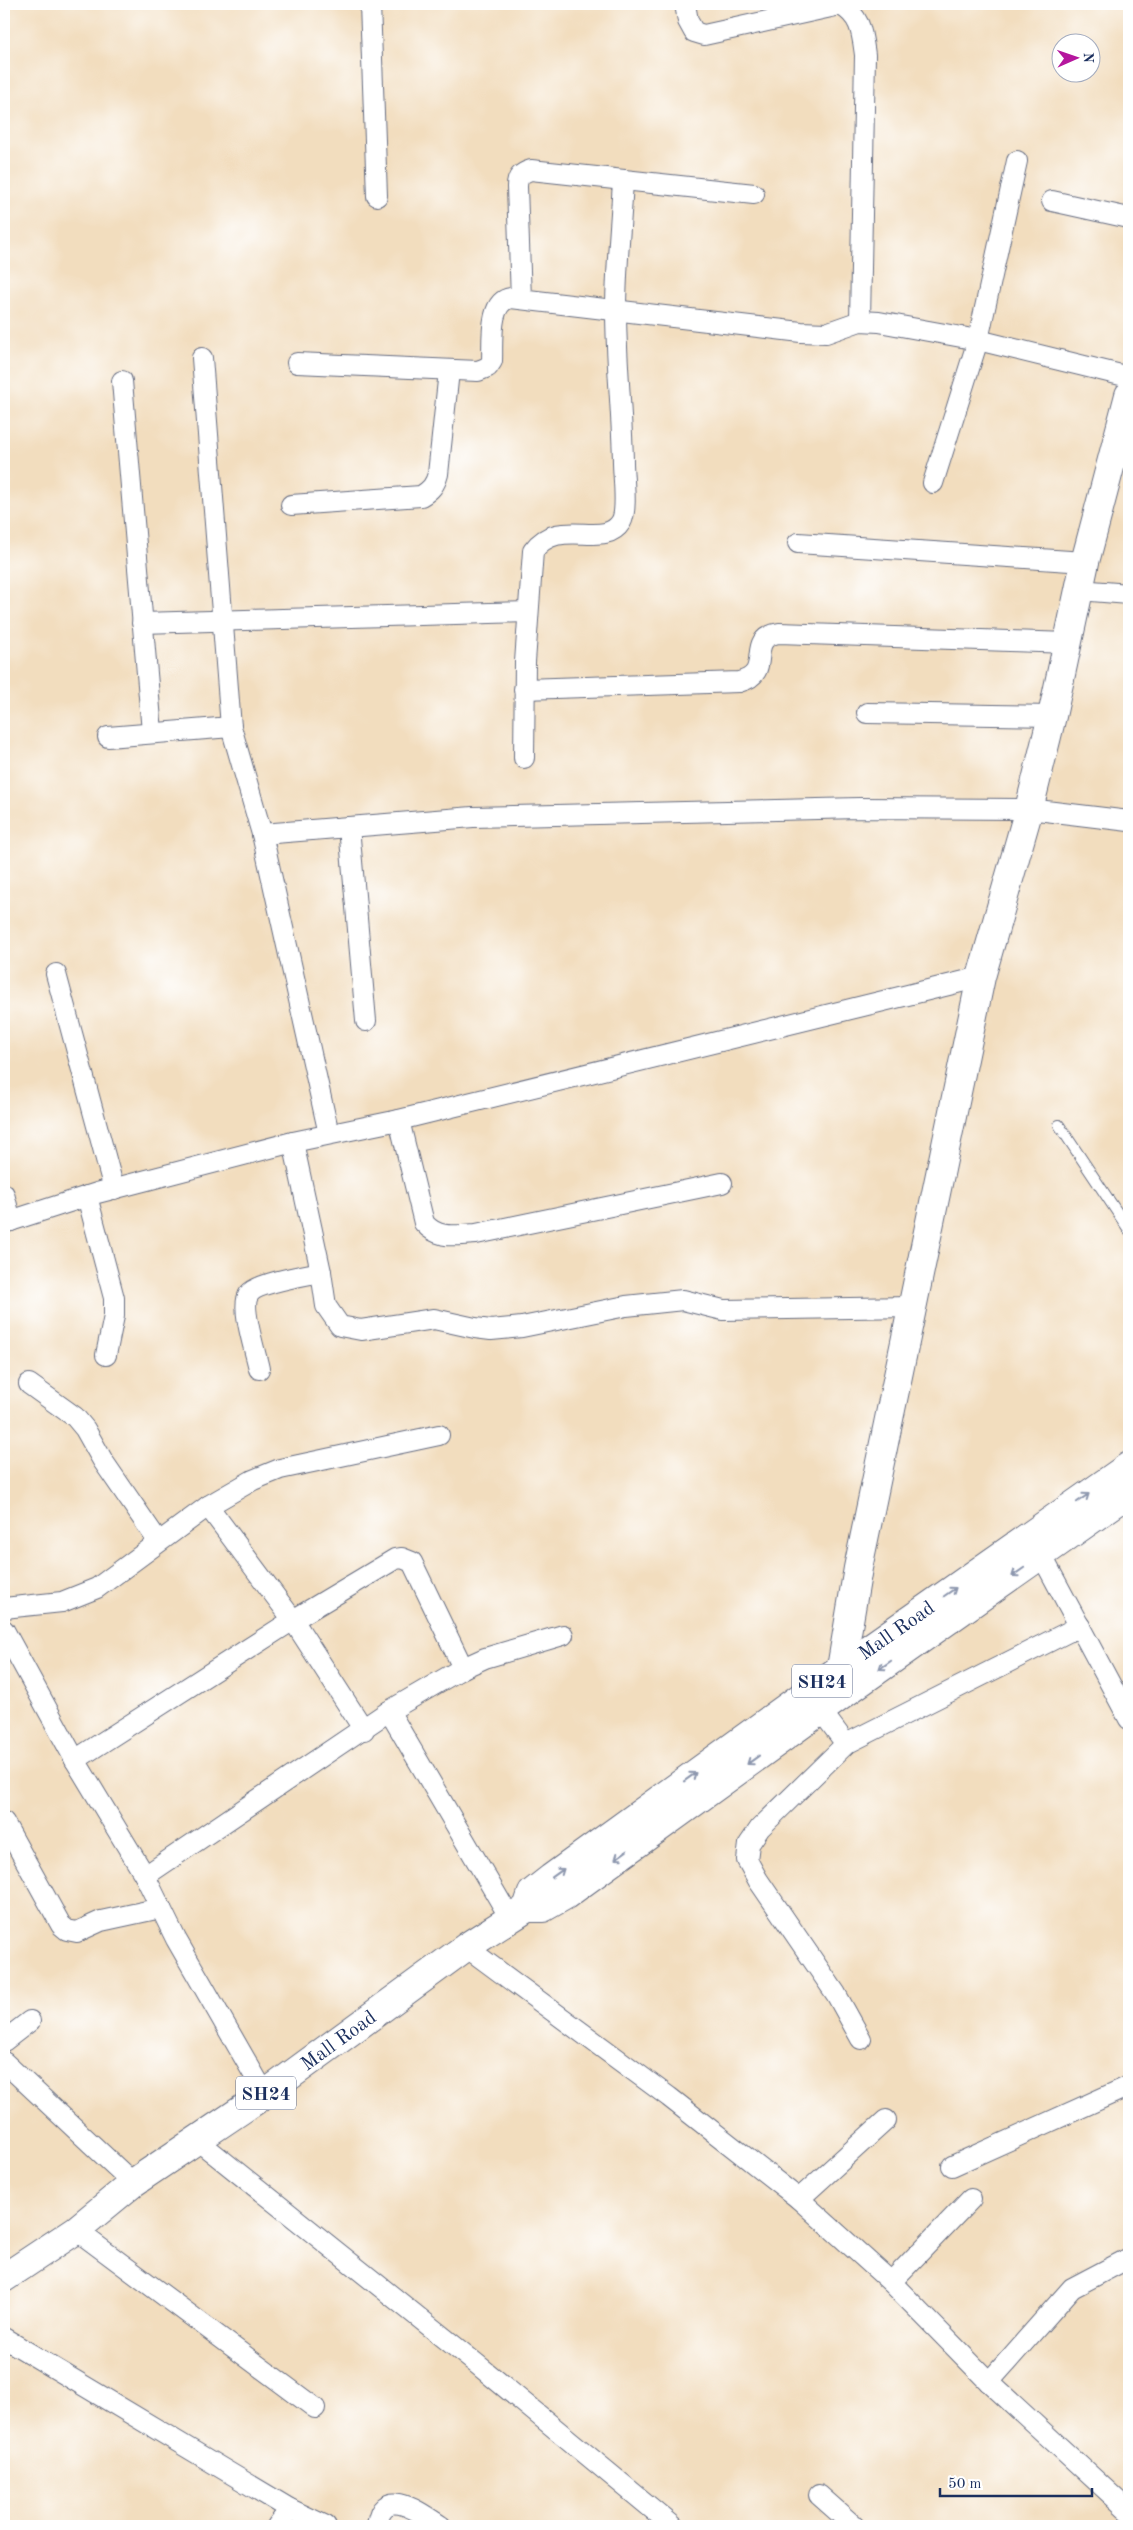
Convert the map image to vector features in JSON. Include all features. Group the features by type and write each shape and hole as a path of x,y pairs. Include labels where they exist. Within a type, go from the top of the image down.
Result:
{"main road":[{"path":"841,1668 858,1568 981,977 1029,809 1052,716 1084,562 1129,395"},
{"name":"Mall Road","path":"4,2277 76,2230 133,2183 265,2094 466,1947 519,1913 532,1893 551,1878 821,1701 1036,1545 1129,1466"},
{"name":"Mall Road","path":"821,1701 841,1668 1036,1545 1129,1493"}],"street":[{"path":"370,4 377,196"},
{"path":"685,4 688,21 694,32 704,35 840,5 850,10 858,19 865,55 860,321"},
{"path":"932,483 978,340 1017,161"},
{"path":"521,299 516,187 517,180 523,172 531,170 754,194"},
{"path":"524,758 524,689 533,551 540,542 549,536 560,533 608,534 622,521 624,514 622,416 616,310 624,180"},
{"path":"1052,201 1129,218"},
{"path":"297,363 478,371 488,366 492,361 495,315 498,305 504,299 521,299 801,332 826,333 860,321 879,322 978,340 1129,377"},
{"path":"202,358 231,727 262,834 330,1134"},
{"path":"291,505 421,496 430,491 435,484 438,474 449,370"},
{"path":"122,381 152,732"},
{"path":"798,543 1084,562"},
{"path":"1079,590 1129,594"},
{"path":"142,623 528,612"},
{"path":"524,689 739,682 750,679 756,673 760,646 772,634 779,633 1068,643"},
{"path":"867,713 1052,716"},
{"path":"108,737 231,727"},
{"path":"262,834 473,817 859,808 1029,809 1129,820"},
{"path":"349,827 366,1020"},
{"path":"56,974 114,1189"},
{"path":"4,1194 7,1222 87,1196 294,1142 399,1120 981,977"},
{"path":"399,1120 424,1223 433,1233 449,1236 476,1234 722,1183"},
{"path":"294,1142 321,1272 326,1306 340,1326 361,1330 434,1319 491,1330 522,1327 626,1306 683,1300 723,1310 912,1307"},
{"path":"87,1196 114,1298 114,1316 106,1355"},
{"path":"259,1369 246,1312 245,1303 248,1296 253,1290 264,1286 321,1272"},
{"path":"29,1384 75,1417 85,1429 104,1461 158,1541"},
{"path":"4,1608 62,1602 97,1588 158,1541 208,1506 253,1480 280,1469 439,1435"},
{"path":"208,1506 293,1620 364,1730"},
{"path":"1036,1545 1129,1720"},
{"path":"74,1760 386,1561 394,1558 407,1559 412,1562 464,1668"},
{"path":"861,2039 836,1994 758,1880 747,1860 749,1844 760,1828 846,1744 1080,1626"},
{"path":"4,1630 74,1760 145,1876 185,1954 265,2094"},
{"path":"145,1876 364,1730 389,1711 485,1658 563,1635"},
{"path":"821,1701 846,1744"},
{"path":"389,1711 519,1913"},
{"path":"4,1822 61,1925 67,1930 77,1932 101,1921 162,1908"},
{"path":"466,1947 669,2097 800,2199 891,2282 989,2382 1129,2511"},
{"path":"4,2041 30,2021"},
{"path":"4,2062 133,2183"},
{"path":"952,2166 1129,2086"},
{"path":"800,2199 886,2120"},
{"path":"197,2140 478,2364 673,2526"},
{"path":"891,2282 972,2199"},
{"path":"76,2230 315,2408"},
{"path":"989,2382 1072,2288 1129,2258"},
{"path":"4,2338 290,2508 326,2526"},
{"path":"819,2495 854,2526"},
{"path":"377,2526 382,2510 392,2504 402,2503 441,2526"},
{"path":"277,2526 290,2508"}],"lane":[{"path":"1059,1125 1129,1230"}]}
